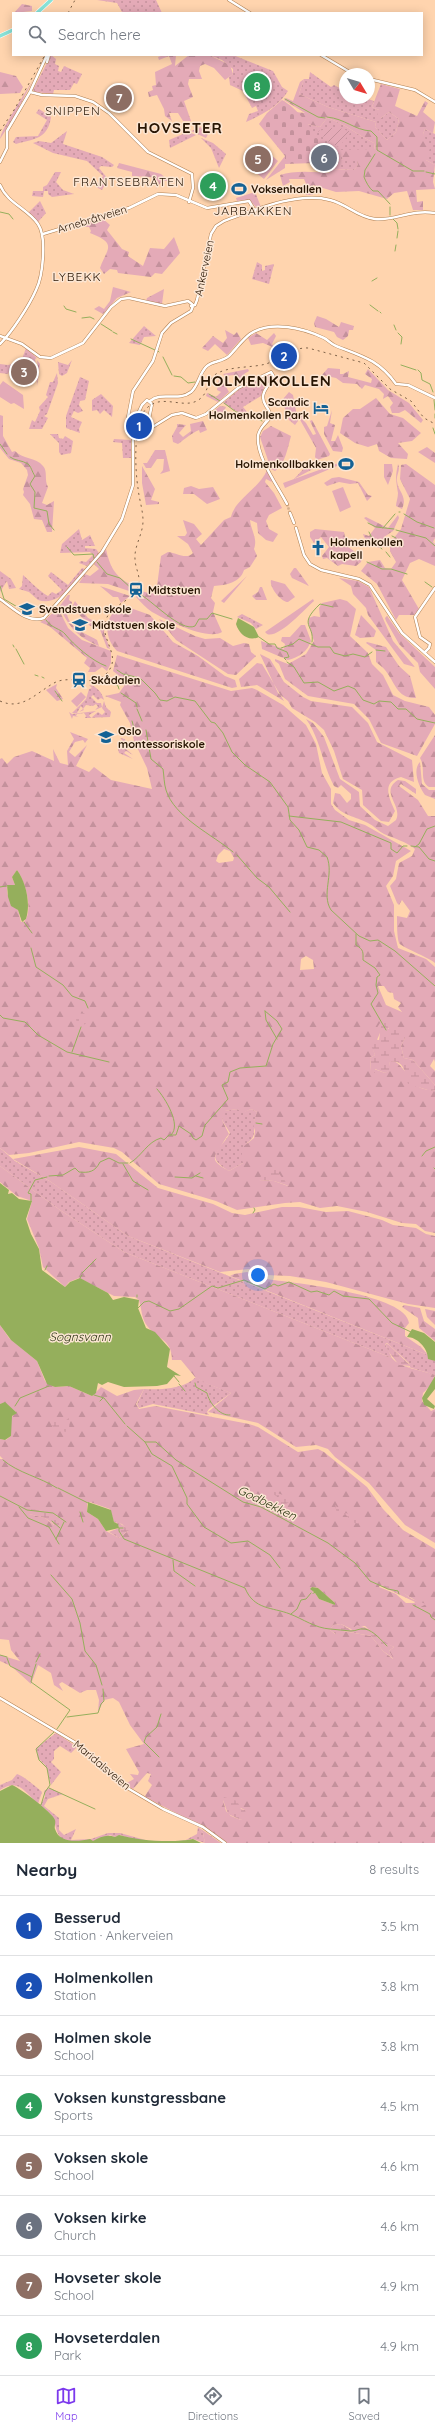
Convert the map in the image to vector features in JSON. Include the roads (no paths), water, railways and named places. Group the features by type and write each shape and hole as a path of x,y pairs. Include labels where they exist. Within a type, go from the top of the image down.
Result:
{"main road":[{"path":"39,12 52,0"},
{"path":"229,0 248,12"},
{"path":"0,37 12,31"},
{"path":"0,162 7,148 7,132 30,92 48,56"},
{"path":"323,56 343,68"},
{"path":"375,80 415,90 435,102"},
{"path":"30,92 36,94 75,96 96,103 109,113 148,152 190,173 194,181 192,196 188,201"},
{"path":"0,185 7,196 36,222 43,234 43,247 37,290 0,344"},
{"name":"Arnebråtveien","path":"43,234 129,208 154,195 171,194 209,208 249,201 255,211"},
{"name":"Ankerveien","path":"192,305 196,302 212,231 223,222 292,199 312,197 332,200 357,215 374,219 386,219 413,212 435,212"},
{"path":"0,336 21,343 40,357 51,358 84,342 111,307 121,299 128,298 167,306 186,301 192,305 189,313 171,323 161,335 153,361 132,393 128,416 132,421 133,427 133,485 125,512 107,545 50,614 39,620 27,618 0,599"},
{"path":"132,421 137,416 144,402 150,401 157,397 176,398 186,395 196,386 206,368 226,358 257,330 283,326 322,337 328,342 373,361 391,375 396,384 408,385 435,398"},
{"path":"150,401 152,405 148,424 152,428 162,419 172,415 182,413 196,418 206,414 238,388 271,372 274,377 263,395 270,418 258,434 260,449 271,477 287,504"},
{"path":"290,512 294,523"},
{"path":"296,528 304,555 310,564 321,570 359,579 370,584 401,632 435,662"},
{"path":"425,652 430,645 420,637 416,617 435,588"},
{"name":"Maridalsveien","path":"0,1698 78,1745 124,1786 163,1809 203,1827 225,1843"}],"water":[{"path":"238,618 254,627 259,637 248,638 244,636 237,628 236,624"},
{"path":"17,870 23,881 28,900 26,919 22,922 18,910 11,906 8,897 7,885 15,885 12,877"},
{"name":"Sognsvann","path":"0,1183 9,1190 8,1194 12,1193 19,1199 32,1201 26,1219 31,1234 39,1249 42,1270 65,1287 70,1282 80,1278 108,1293 113,1300 124,1297 139,1300 138,1308 146,1328 155,1332 170,1349 167,1367 181,1376 175,1375 167,1384 157,1386 124,1387 108,1382 102,1385 98,1383 96,1393 92,1396 69,1386 55,1387 47,1384 37,1361 11,1340 0,1325"},
{"path":"412,1329 424,1333 435,1342 435,1361 428,1359 428,1355 424,1347 418,1341 411,1337 407,1337"},
{"path":"435,1376 435,1389 427,1399 435,1406 434,1409 424,1405 422,1398"},
{"path":"5,1402 17,1413 12,1416 11,1436 5,1440 0,1439 0,1404"},
{"path":"88,1502 111,1510 114,1522 118,1524 119,1528 106,1531 98,1519 87,1512"},
{"path":"312,1587 318,1588 335,1603 335,1605 319,1599 315,1593 312,1594 314,1592 310,1589"},
{"path":"12,1785 49,1812 55,1820 57,1834 64,1839 80,1841 90,1839 93,1841 104,1836 115,1837 119,1835 136,1839 156,1841 193,1839 201,1843 0,1843 0,1791"}],"waterway":[{"path":"285,99 318,117 325,118"},
{"path":"327,117 340,120 360,129 371,131 377,137 377,150 413,171 424,171"},
{"path":"375,154 365,170 364,177 372,190 378,191 390,204"},
{"path":"426,172 435,174"},
{"path":"390,207 390,215"},
{"path":"0,212 9,214 13,219"},
{"path":"393,219 397,223 398,229"},
{"path":"397,238 398,231"},
{"path":"395,251 396,245"},
{"path":"372,281 377,278"},
{"path":"370,305 378,311"},
{"path":"64,306 66,309 76,312"},
{"path":"82,318 90,317 94,319"},
{"path":"101,324 112,331"},
{"path":"394,325 396,330"},
{"path":"113,332 117,334"},
{"path":"398,333 402,337 401,344"},
{"path":"131,339 155,350"},
{"path":"163,357 172,375"},
{"path":"401,365 416,370"},
{"path":"418,370 421,373 422,380 430,384 433,392"},
{"path":"174,376 181,377 188,383 195,382"},
{"path":"209,394 220,401"},
{"path":"434,400 435,410"},
{"path":"224,403 236,412 251,415"},
{"path":"253,416 262,421"},
{"path":"433,428 435,434"},
{"path":"0,444 7,454"},
{"path":"10,457 30,466 35,476 30,484 35,492 34,508 47,511 49,524 54,530"},
{"path":"383,528 395,514"},
{"path":"404,514 417,522 434,528"},
{"path":"368,523 376,527 394,529"},
{"path":"396,530 426,538 435,546"},
{"path":"369,532 374,542 382,549"},
{"path":"392,536 396,538"},
{"path":"67,547 74,555 93,554 94,558"},
{"path":"386,552 390,557"},
{"path":"97,562 107,574 120,578 132,589"},
{"path":"367,562 382,569 391,569 407,574"},
{"path":"425,582 432,587"},
{"path":"0,586 4,599 29,614"},
{"path":"138,593 144,596 174,620 189,627 195,626 199,619 207,619 212,613 232,619"},
{"path":"312,642 312,636 308,624 309,617 320,604 333,607"},
{"path":"46,620 48,623 63,632 89,657 106,666"},
{"path":"259,637 269,644 275,644 277,648 287,652 289,657 284,658 286,660"},
{"path":"281,648 293,644 299,639 318,647 330,647 334,653 345,656 353,654 365,657 372,652"},
{"path":"16,649 24,664"},
{"path":"376,650 385,651"},
{"path":"287,662 294,667 304,683 318,682 334,691 348,686 355,689 363,700 374,704 379,701 391,702 398,709 406,709 417,719 435,723"},
{"path":"117,670 123,674 140,678 160,700 167,701 175,697 195,701 211,722 215,723 223,733 232,752 245,765 270,782 288,807 290,820 299,830 307,847 319,850 327,857 329,864 327,898 331,910 359,936 370,941 378,940 395,951 435,986"},
{"path":"114,683 118,686"},
{"path":"55,691 62,701"},
{"path":"121,693 136,703 137,707"},
{"path":"137,709 142,721"},
{"path":"132,721 134,728"},
{"path":"146,730 151,759 163,769 165,788 170,800 185,817 233,852"},
{"path":"289,816 341,822 391,843 391,849 397,853 403,846 407,846"},
{"path":"415,847 419,844 427,829 435,826"},
{"path":"411,846 419,847 429,859 435,861"},
{"path":"237,855 257,878 269,887 290,912"},
{"path":"0,887 6,886"},
{"path":"24,922 32,933"},
{"path":"356,934 356,945 362,951 363,960 375,968 380,975 377,977 376,985 378,993 371,1004 386,1030"},
{"path":"31,948 36,967 63,985 72,996 85,1001 88,1008"},
{"path":"265,1011 266,1020 277,1039"},
{"path":"130,1163 156,1140 161,1138 164,1140 169,1135 176,1135 179,1126 191,1134 196,1140 202,1136 205,1125 228,1099 222,1085 228,1082 230,1072 240,1068 266,1066 273,1044 282,1029 277,1021 265,1011"},
{"path":"0,1015 3,1018 25,1022 38,1035 67,1052 109,1062"},
{"path":"72,1052 81,1027"},
{"path":"157,1089 168,1105 174,1118 174,1131 171,1135"},
{"path":"256,1123 262,1124"},
{"path":"422,1156 426,1151 435,1147"},
{"path":"49,1176 63,1175 75,1168 79,1172 91,1171 94,1170 100,1162 109,1158 119,1163 128,1163"},
{"path":"123,1164 133,1181 148,1190"},
{"path":"175,1177 192,1178 200,1173"},
{"path":"196,1176 203,1178"},
{"path":"31,1201 31,1194 28,1193 35,1180 47,1177"},
{"path":"253,1213 255,1210 254,1208"},
{"path":"82,1273 96,1259"},
{"path":"45,1270 47,1266"},
{"path":"138,1308 144,1302 149,1301 170,1311 179,1309 212,1286 218,1288 244,1280 265,1289 274,1284 278,1286 289,1282 311,1292 317,1291 329,1295 334,1291 343,1296 369,1299 392,1323 411,1332"},
{"path":"174,1376 179,1382"},
{"path":"195,1383 196,1387 207,1393 212,1404 218,1411 226,1415 230,1415"},
{"path":"179,1384 185,1391"},
{"path":"15,1406 20,1398 49,1386"},
{"name":"Godbekken","path":"94,1395 104,1398 125,1424"},
{"name":"Godbekken","path":"100,1401 103,1398"},
{"name":"Godbekken","path":"127,1426 145,1442 156,1442 176,1460 243,1502 261,1507 328,1543 355,1563 370,1581 388,1589 398,1591 399,1594"},
{"path":"145,1442 152,1454 172,1466 187,1498 187,1504 204,1527 231,1543 248,1541 270,1555 280,1568"},
{"path":"3,1460 15,1468 57,1488"},
{"path":"58,1488 88,1503"},
{"path":"0,1496 27,1510 53,1513 66,1522"},
{"path":"19,1507 28,1518 49,1527 59,1544"},
{"path":"80,1512 83,1522"},
{"path":"52,1521 60,1528"},
{"path":"56,1539 64,1522"},
{"path":"123,1528 119,1528 119,1531 124,1539 245,1588 253,1600 264,1607 290,1614 314,1625 325,1628 351,1631 365,1629 374,1634 387,1646"},
{"path":"173,1560 174,1571 195,1586"},
{"path":"51,1575 72,1599 80,1623 85,1651 96,1665 102,1685"},
{"path":"291,1614 297,1609 301,1600 306,1599 311,1593"},
{"path":"413,1605 430,1614 435,1620"},
{"path":"36,1662 40,1654"},
{"path":"0,1655 7,1657"},
{"path":"7,1658 10,1666 32,1677 31,1682 70,1710 57,1729"},
{"path":"32,1677 36,1664"},
{"path":"67,1717 98,1713 101,1704 104,1701 103,1689"},
{"path":"159,1757 144,1742 146,1737 157,1727 161,1714"},
{"path":"39,1805 41,1805 45,1792 50,1785 47,1768 39,1760 36,1749 54,1732"},
{"path":"49,1788 95,1809"}],"tunnel":[{"path":"287,504 290,513"}],"railway":[{"path":"69,12 75,0"},
{"path":"0,131 14,110 44,56"},
{"path":"0,701 8,704 22,702 35,696 54,683 67,680 94,680 106,674 111,668 112,655 105,630 107,616 111,611 133,595 137,590 139,583 135,554 142,531 143,521 137,480 136,447 139,424 142,415 152,404 159,402 189,403 196,401 202,397 213,376 221,371 266,364 297,349 308,348 364,363 390,389 411,401 424,418 435,424"}],"place":[{"name":"Hovseterdalen","path":"257,86"},
{"name":"Hovseter skole","path":"119,98"},
{"name":"Voksen kirke","path":"324,158"},
{"name":"Voksen skole","path":"258,159"},
{"name":"Voksen kunstgressbane","path":"213,186"},
{"name":"Voksenhallen","path":"239,189"},
{"name":"Holmenkollen","path":"284,356"},
{"name":"Holmen skole","path":"24,372"},
{"name":"Scandic Holmenkollen Park","path":"321,408"},
{"name":"Besserud","path":"139,426"},
{"name":"Holmenkollbakken","path":"346,464"},
{"name":"Holmenkollen kapell","path":"318,548"},
{"name":"Midtstuen","path":"136,590"},
{"name":"Svendstuen skole","path":"27,609"},
{"name":"Midtstuen skole","path":"80,625"},
{"name":"Skådalen","path":"79,680"},
{"name":"Oslo montessoriskole","path":"106,737"}],"district":[{"name":"SNIPPEN","path":"73,111"},
{"name":"HOVSETER","path":"180,128"},
{"name":"FRANTSEBRÅTEN","path":"129,182"},
{"name":"JARBAKKEN","path":"253,211"},
{"name":"LYBEKK","path":"77,277"},
{"name":"HOLMENKOLLEN","path":"266,381"}]}
